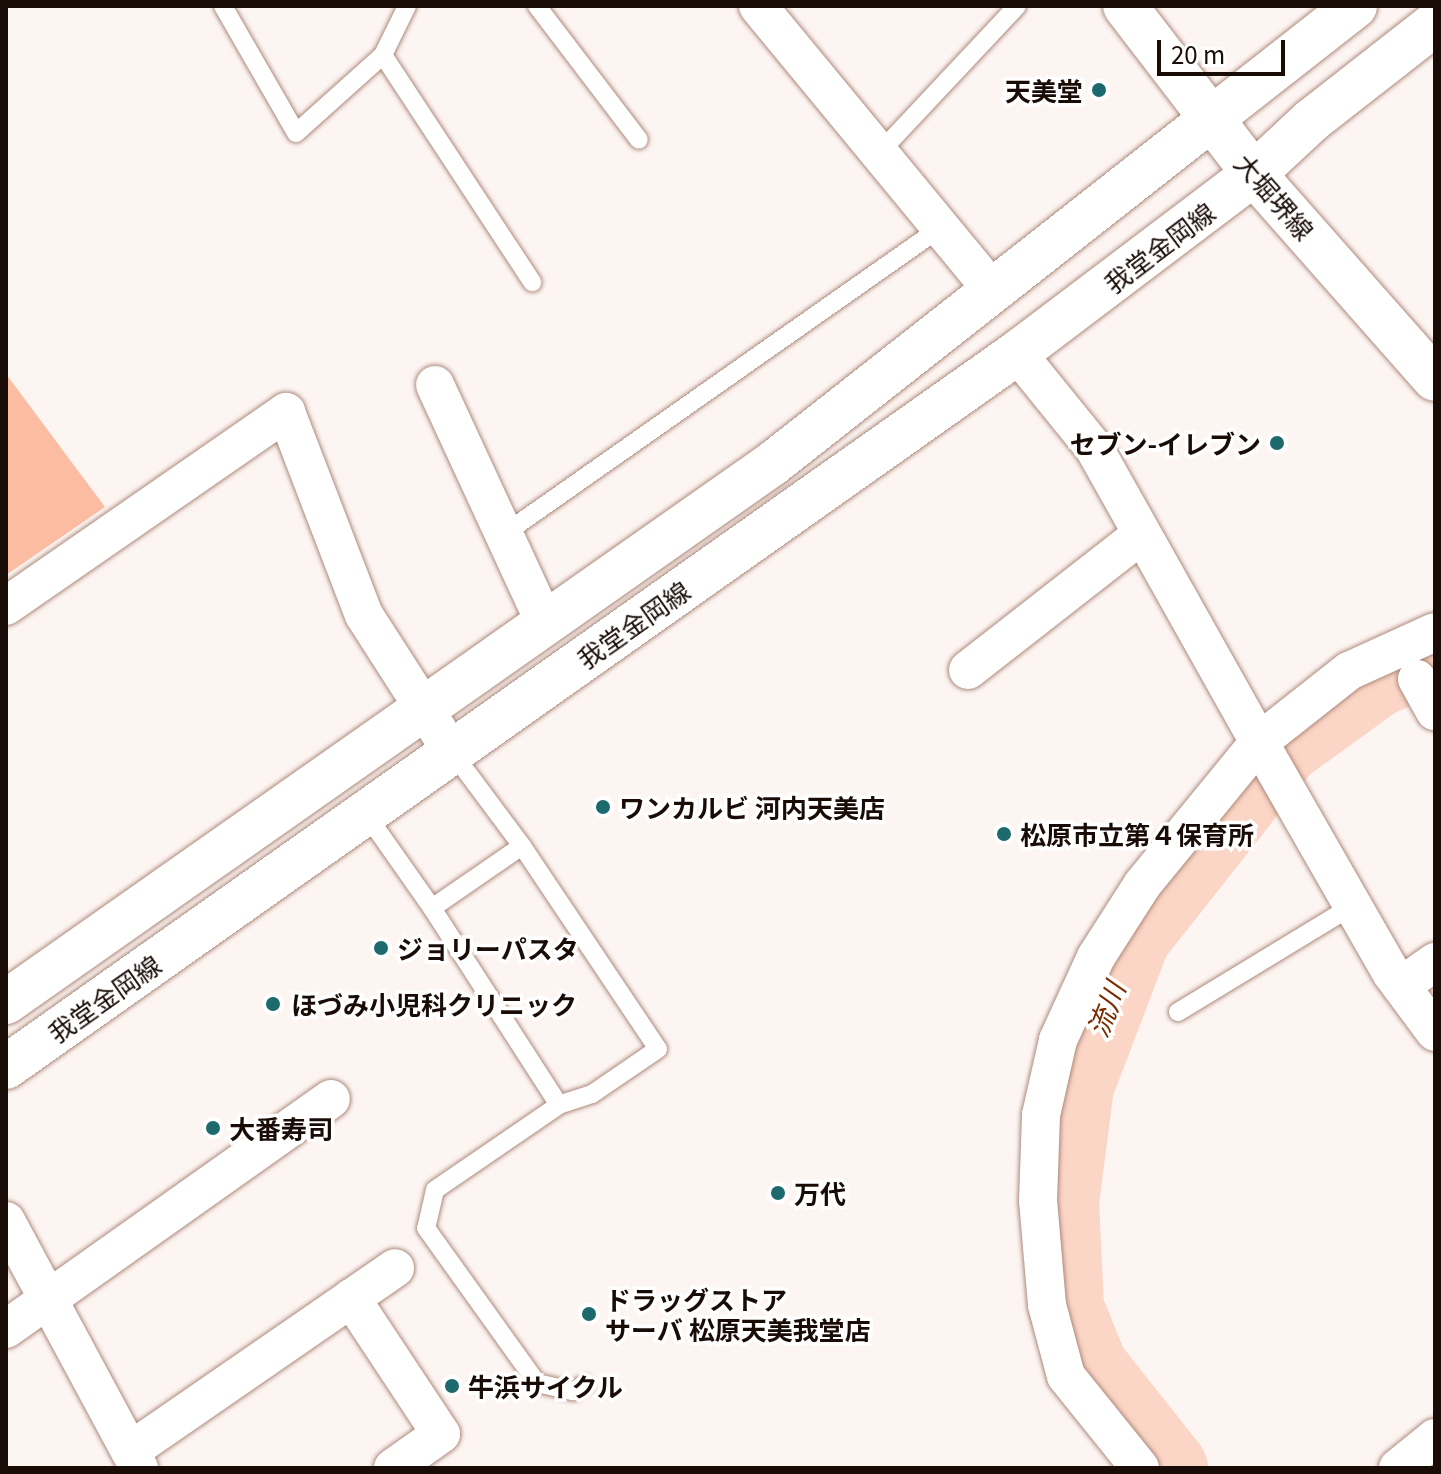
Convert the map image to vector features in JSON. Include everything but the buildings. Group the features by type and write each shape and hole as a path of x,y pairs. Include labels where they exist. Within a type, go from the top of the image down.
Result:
{"main road":[{"name":"大堀堺線","path":"1125,6 1254,174 1435,379"},
{"name":"我堂金岡線","path":"6,1002 544,621 772,464 1355,6"},
{"name":"我堂金岡線","path":"6,1067 1017,353 1254,174 1312,120 1435,24"}],"street":[{"path":"758,6 992,290"},
{"path":"1017,353 1094,448 1401,986 1435,1032"},
{"path":"435,385 544,621"},
{"path":"6,606 286,412 364,615 452,752"},
{"path":"968,670 1141,535"},
{"path":"1140,1468 1066,1376 1047,1305 1038,1201 1041,1115 1058,1040 1096,957 1196,813 1269,756 1349,671 1435,632"},
{"path":"1401,986 1435,962"},
{"path":"6,1329 47,1297 331,1099"},
{"path":"6,1221 134,1460 395,1268"},
{"path":"351,1298 441,1434 393,1468"},
{"path":"1398,1468 1435,1438"}],"lane":[{"path":"223,6 296,133 383,55 407,6"},
{"path":"537,6 639,140"},
{"path":"880,152 1017,6"},
{"path":"383,55 532,282"},
{"path":"504,534 940,228"},
{"path":"452,752 522,846 658,1049 592,1094 559,1105 435,1190 426,1228 537,1383 573,1391 584,1385"},
{"path":"366,814 432,908 559,1105"},
{"path":"432,908 522,846"},
{"path":"1178,1012 1354,905"}],"shaded area":[{"path":"6,374 105,507 6,575"}],"waterway":[{"name":"流川","path":"1170,1468 1090,1367 1066,1308 1061,1202 1076,1086 1133,937 1283,747 1377,679 1435,655"}],"place":[{"name":"天美堂","path":"1099,90"},
{"name":"セブン-イレブン","path":"1277,443"},
{"name":"ワンカルビ 河内天美店","path":"603,807"},
{"name":"松原市立第４保育所","path":"1004,834"},
{"name":"ジョリーパスタ","path":"381,948"},
{"name":"ほづみ小児科クリニック","path":"273,1004"},
{"name":"大番寿司","path":"213,1128"},
{"name":"万代","path":"778,1193"},
{"name":"ドラッグストア サーバ 松原天美我堂店","path":"589,1314"},
{"name":"牛浜サイクル","path":"452,1386"}]}
